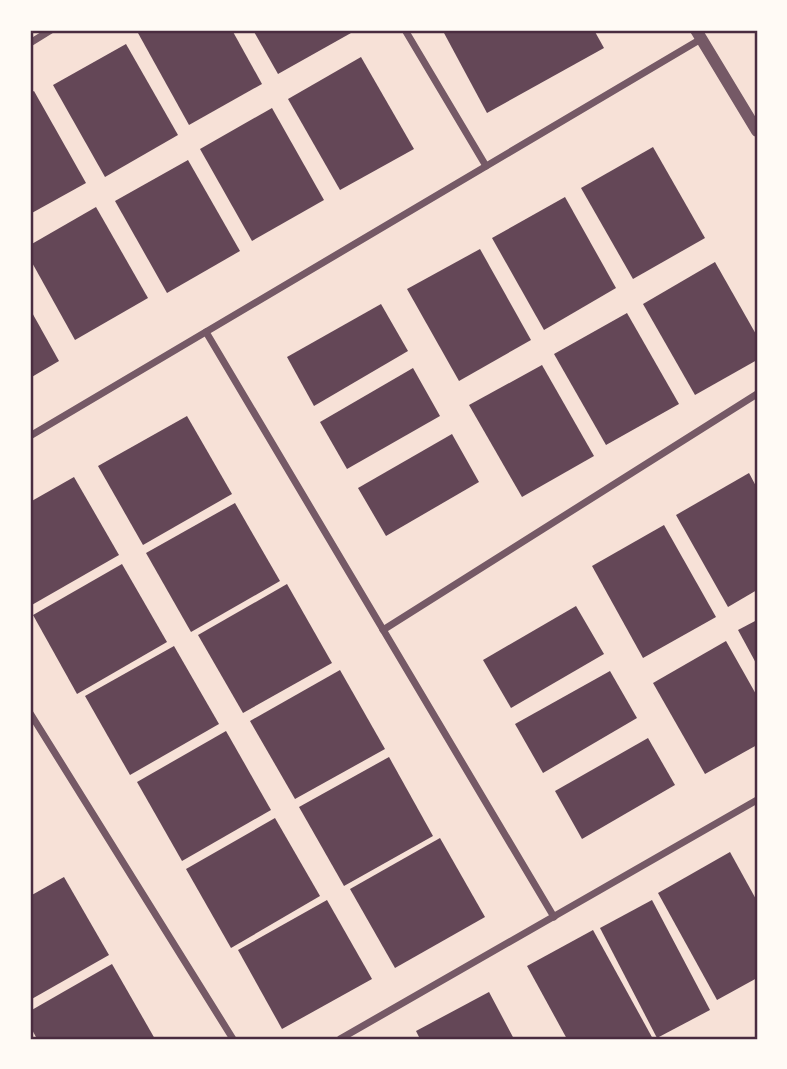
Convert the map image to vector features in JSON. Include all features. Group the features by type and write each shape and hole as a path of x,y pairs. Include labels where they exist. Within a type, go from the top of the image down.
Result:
{"street":[{"path":"30,43 51,30"},
{"path":"405,30 486,166"},
{"path":"30,436 486,166 699,34 757,131"},
{"path":"206,332 554,917"},
{"path":"383,630 757,394"},
{"path":"30,713 233,1039"},
{"path":"340,1039 757,800"}],"building":[{"path":"144,30 232,30 262,84 189,125 138,33"},
{"path":"253,30 349,30 351,33 278,74"},
{"path":"451,30 594,30 604,48 487,113 444,33"},
{"path":"126,44 178,135 105,177 53,85"},
{"path":"361,57 414,149 340,190 288,99"},
{"path":"34,91 86,183 30,214 30,93"},
{"path":"272,108 324,200 252,241 200,149"},
{"path":"653,147 705,238 633,279 581,188"},
{"path":"188,160 240,251 167,293 115,201"},
{"path":"565,197 616,288 544,330 492,238"},
{"path":"96,207 148,298 75,340 30,259 30,245"},
{"path":"480,249 531,340 459,381 407,289"},
{"path":"715,262 757,336 757,360 695,395 643,304"},
{"path":"381,304 408,351 314,406 287,357"},
{"path":"30,309 59,361 30,378"},
{"path":"627,313 679,404 606,445 554,354"},
{"path":"542,365 594,456 522,497 469,405"},
{"path":"413,368 440,416 347,469 320,422"},
{"path":"187,416 232,494 143,545 98,466"},
{"path":"452,434 479,482 386,536 358,488"},
{"path":"749,473 757,488 757,590 728,607 676,515"},
{"path":"74,477 119,555 30,606 30,502"},
{"path":"235,503 280,581 191,632 146,553"},
{"path":"664,525 716,617 643,658 592,566"},
{"path":"122,564 167,642 77,694 33,615"},
{"path":"287,584 332,663 243,713 198,635"},
{"path":"576,606 604,654 511,708 483,660"},
{"path":"757,620 757,665 738,630"},
{"path":"726,641 757,696 757,745 705,774 653,683"},
{"path":"174,646 219,724 130,775 85,696"},
{"path":"340,670 385,749 295,799 250,721"},
{"path":"610,671 637,718 543,773 515,724"},
{"path":"226,731 271,810 182,861 137,782"},
{"path":"648,738 675,785 582,839 555,791"},
{"path":"389,757 433,836 344,886 299,807"},
{"path":"275,818 320,896 231,948 186,869"},
{"path":"440,838 485,917 395,968 350,889"},
{"path":"730,852 757,901 757,978 717,1000 658,893"},
{"path":"64,877 109,955 30,1000 30,896"},
{"path":"327,900 372,979 282,1029 238,950"},
{"path":"652,900 710,1010 657,1038 600,928"},
{"path":"593,930 653,1039 567,1039 527,966"},
{"path":"112,964 155,1039 37,1039 30,1026 30,1011"},
{"path":"489,992 514,1039 420,1039 416,1031"}]}
